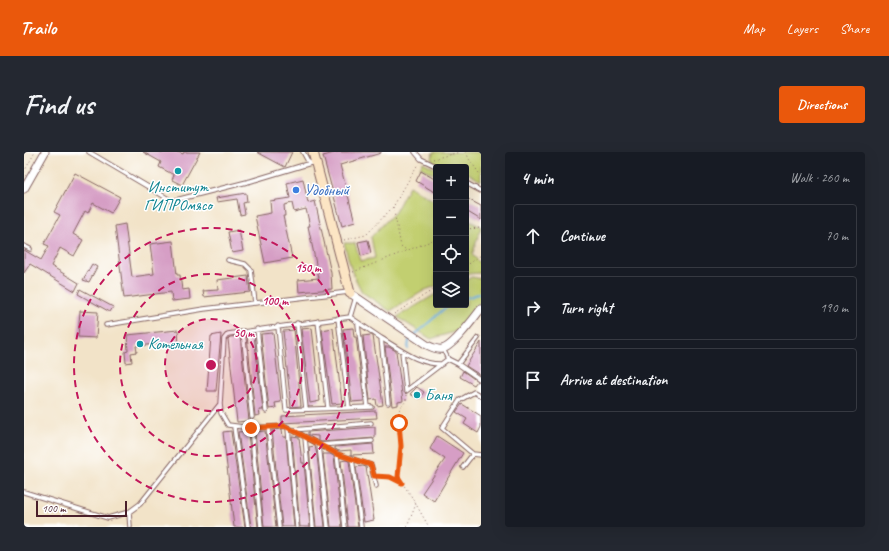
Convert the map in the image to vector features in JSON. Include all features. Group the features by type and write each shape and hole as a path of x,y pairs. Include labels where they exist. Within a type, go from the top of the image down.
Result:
{"street":[{"path":"24,189 45,152"},
{"path":"313,152 312,162 352,294 427,345 443,349 458,336 481,309"}],"lane":[{"path":"89,152 172,201 251,181 312,162 303,152"},
{"path":"416,152 422,159 433,164"},
{"path":"469,185 481,191"},
{"path":"24,246 30,249"},
{"path":"228,260 245,264 251,270 255,303"},
{"path":"106,325 204,309 352,294 350,316"},
{"path":"350,316 228,334 224,338 220,404 225,421 234,427 251,428 285,426 337,454 371,465 376,486"},
{"path":"350,316 358,324 413,358 434,364 442,364"},
{"path":"338,318 349,408"},
{"path":"318,321 328,408"},
{"path":"297,323 306,409"},
{"path":"278,326 286,410 370,407 358,324"},
{"path":"257,329 266,411"},
{"path":"243,331 252,417"},
{"path":"381,338 388,403"},
{"path":"458,364 478,338"},
{"path":"443,349 448,359 481,380"},
{"path":"402,351 406,391"},
{"path":"406,391 448,359"},
{"path":"481,396 474,392 460,400 442,428 473,454 481,455"},
{"path":"24,492 108,518 129,512 140,504 220,404"},
{"path":"293,430 371,423"},
{"path":"234,427 248,527"},
{"path":"268,427 279,527"},
{"path":"251,428 261,527"},
{"path":"288,428 297,527"},
{"path":"305,437 313,527"},
{"path":"319,445 372,441"},
{"path":"319,445 328,527"},
{"path":"337,454 345,527"},
{"path":"463,467 473,454"},
{"path":"352,458 361,527"},
{"path":"129,512 130,527"}],"path":[{"path":"24,172 35,152"},
{"path":"426,161 460,152"},
{"path":"466,152 468,159 481,176"},
{"path":"336,241 366,235 393,206 422,159"},
{"path":"393,206 401,246 406,250"},
{"path":"469,229 481,228"},
{"path":"345,275 433,239"},
{"path":"469,264 481,255"},
{"path":"387,319 433,290"},
{"path":"406,391 406,401 400,408 397,417 401,446 398,477 429,527"},
{"path":"374,476 390,477 402,483"},
{"path":"407,527 416,504"}],"green space":[{"path":"433,152 481,152 481,181 469,174 469,164 438,164 432,161"},
{"path":"423,162 433,167 433,174 420,167"},
{"path":"409,186 433,200 433,287 425,290 390,311 362,292 352,272 344,243 355,243 360,261 375,258 371,237 395,212"},
{"path":"469,221 481,227 472,255 481,264 481,273 469,274"},
{"path":"472,277 481,279 481,300 470,317 457,331 431,339 397,317 433,296 433,308 469,308 469,278"}],"building":[{"name":"Институт ГИПРОмясо","path":"143,152 178,152 183,154 184,152 200,152 182,185 172,180 174,175 159,167 161,162"},
{"path":"257,152 292,152 285,167"},
{"path":"338,152 381,152 340,165 355,222 342,226 323,156"},
{"path":"421,171 433,178 433,191 416,181"},
{"path":"75,173 120,197 111,213 93,203 88,213 85,211 73,234 83,240 74,256 60,248 51,266 79,283 75,291 30,264 24,273 24,250 41,260 49,246 44,244 60,215 54,212"},
{"path":"303,179 308,203 315,201 331,273 332,289 299,292 298,280 319,278 306,209 294,212 292,203 284,205 285,216 283,216 292,258 265,263 255,216 271,213 270,201 290,198 287,183"},
{"path":"246,193 247,202 243,203 245,214 240,215 237,199 217,202 216,198"},
{"path":"469,200 481,206 481,220 469,213"},
{"path":"125,224 132,277 154,274 150,244 173,241 177,275 180,275 182,290 189,289 190,299 172,301 171,292 124,298 115,226"},
{"path":"239,230 243,251 232,253 228,232"},
{"path":"368,240 371,253 361,256 358,242"},
{"path":"92,264 97,267 89,282 83,280"},
{"path":"248,276 250,292 204,297 203,291 218,290 217,280"},
{"path":"80,289 113,307 110,312 78,294"},
{"path":"80,311 98,312 96,338 78,337"},
{"path":"312,328 320,401 310,403 301,329"},
{"path":"333,328 342,403 332,404 322,330"},
{"path":"353,328 354,337 356,337 364,401 352,402 343,329"},
{"name":"Котельная","path":"178,330 179,346 171,347 170,343 136,346 137,352 131,353 132,362 126,363 125,352 128,351 127,335"},
{"path":"294,330 301,406 291,407 283,331"},
{"path":"273,333 281,402 275,403 276,408 269,409 261,334"},
{"path":"221,334 216,391 207,391 211,336"},
{"path":"253,334 263,410 259,410 260,415 255,416 247,335"},
{"path":"240,336 249,421 237,422 228,339 230,337"},
{"path":"363,336 373,336 383,405 377,406 376,399 370,400"},
{"path":"481,342 481,374 480,375 466,366"},
{"path":"385,347 389,347 396,351 403,401 398,402 398,405 392,406"},
{"path":"463,371 477,381 474,385 460,377"},
{"name":"Баня","path":"417,387 424,392 419,399 410,394"},
{"path":"462,404 481,416 481,427 478,433 464,424 467,419 456,412"},
{"path":"376,411 377,418 282,423 282,416"},
{"path":"375,427 375,438 321,442 318,440 318,436 308,435 308,432"},
{"path":"282,429 283,437 286,437 294,527 282,527 272,430"},
{"path":"231,431 245,527 234,527 223,432"},
{"path":"247,431 258,527 251,527 238,432"},
{"path":"265,431 276,527 264,527 255,432"},
{"path":"292,436 299,437 302,463 304,463 310,527 300,527"},
{"path":"437,436 463,453 434,501 422,493 445,459 430,449"},
{"path":"373,444 374,454 351,455 351,450 339,451 335,449 335,447"},
{"path":"315,446 325,527 316,527 309,447"},
{"path":"323,454 330,454 334,456 342,527 331,527"},
{"path":"341,461 349,461 358,527 348,527"},
{"path":"356,467 366,467 374,520 364,522"}],"waterway":[{"path":"469,297 481,293"},
{"path":"415,335 445,308"},
{"path":"408,349 409,341 412,338"}],"place":[{"name":"Институт ГИПРОмясо","path":"178,171"},
{"name":"Удобный","path":"296,190"},
{"name":"Котельная","path":"140,344"},
{"name":"Баня","path":"417,395"}],"route":[{"path":"251,428 285,426 312,442 337,454 371,465 374,476 390,477 402,483 398,477 401,446 399,423"}]}
